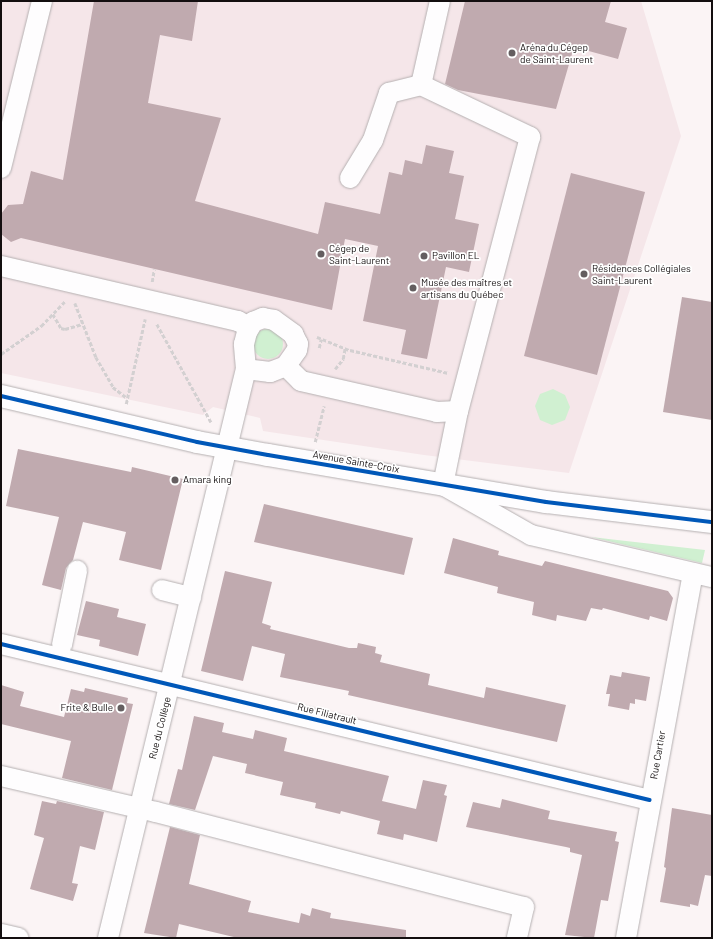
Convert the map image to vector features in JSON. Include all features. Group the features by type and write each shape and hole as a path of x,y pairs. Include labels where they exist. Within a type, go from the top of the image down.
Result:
{"main road":[{"name":"Avenue Sainte-Croix","path":"1,396 226,447 559,504 712,522"}],"street":[{"path":"1,168 42,1"},
{"path":"421,85 440,1"},
{"path":"350,178 373,140 389,93 421,85 530,137 458,411 443,485"},
{"path":"1,266 238,321 249,327"},
{"path":"269,318 293,334 298,344 297,350 286,366 270,372 246,369 244,344 249,327 257,320 269,318"},
{"path":"286,366 301,381 437,412 458,411"},
{"name":"Rue du Collège","path":"108,938 171,685 226,447 246,369"},
{"name":"Avenue Sainte-Croix","path":"443,485 531,535 712,578"},
{"path":"62,645 77,571"},
{"name":"Rue Cartier","path":"626,938 650,800 693,573"},
{"path":"162,590 191,597"},
{"name":"Rue Filiatrault","path":"1,644 650,800"},
{"path":"1,776 140,808 524,907 517,938"},
{"path":"1,934 19,938"}],"path":[{"path":"1,354 53,314 68,296"},
{"path":"74,298 82,324 113,387 127,398"},
{"path":"125,406 146,311"},
{"path":"53,314 61,328 65,329 82,324"},
{"path":"154,319 211,422"},
{"path":"317,337 345,348 450,374"},
{"path":"318,351 321,339"},
{"path":"331,374 343,359 345,348"},
{"path":"328,369 334,370"},
{"path":"314,445 324,403"}],"shaded area":[{"name":"Cégep de Saint-Laurent","path":"1,1 641,1 681,136 569,473 424,455 263,431 260,418 213,407 203,415 1,373"}],"green space":[{"path":"268,329 279,333 283,344 279,355 268,359 257,355 253,344 257,333"},
{"path":"553,389 565,395 570,407 565,420 552,425 540,420 535,406 540,394"},
{"path":"591,537 705,550 702,563"}],"building":[{"path":"94,1 198,1 192,41 160,35 148,103 221,118 195,201 318,234 325,202 380,214 389,172 402,175 405,160 422,164 426,145 454,151 449,173 464,176 455,219 479,224 469,272 446,267 427,359 401,354 406,330 363,321 378,246 345,239 332,310 21,238 11,242 1,234 1,214 8,205 23,204 31,171 63,180"},
{"name":"Aréna du Cégep de Saint-Laurent","path":"465,1 611,1 605,22 627,28 618,59 574,47 556,109 458,90 445,84"},
{"name":"Résidences Collégiales Saint-Laurent","path":"571,173 645,192 597,375 524,356"},
{"path":"682,297 712,302 712,420 663,412"},
{"path":"18,449 131,472 132,467 183,479 161,570 119,560 126,532 83,522 73,560 66,568 61,590 42,585 59,517 6,506"},
{"path":"264,504 413,538 404,575 254,542"},
{"path":"453,538 499,551 498,555 542,566 545,561 668,591 673,598 667,621 650,616 649,620 603,608 602,610 591,608 586,621 557,615 556,621 532,615 534,602 497,593 498,587 444,573"},
{"path":"225,571 272,582 262,623 271,626 270,629 349,648 357,648 358,643 376,647 375,653 382,655 380,662 430,674 428,685 484,698 486,687 566,705 557,742 348,695 349,691 280,677 285,654 252,646 243,681 201,671"},
{"path":"86,601 119,609 117,617 146,624 138,656 99,646 100,640 77,635"},
{"path":"622,672 650,677 646,701 635,699 635,704 630,703 629,710 608,706 610,694 606,694 610,675 621,677"},
{"path":"1,685 24,692 20,706 64,717 71,689 84,692 85,688 128,698 127,703 133,704 112,790 62,778 71,741 1,724"},
{"path":"194,716 224,723 222,732 253,739 255,730 287,738 284,751 389,776 382,801 416,809 423,780 447,785 444,795 447,796 437,842 404,834 403,840 377,834 380,821 341,811 340,814 315,808 316,803 280,795 283,782 245,773 247,764 213,756 195,810 169,804 178,769 182,770"},
{"path":"502,799 550,811 548,819 617,832 615,841 619,842 608,901 601,900 594,938 565,935 582,855 570,852 570,848 566,847 466,827 473,802 500,808"},
{"path":"42,801 56,804 57,801 104,812 95,850 80,846 72,883 78,884 73,901 30,889 44,838 34,835"},
{"path":"672,808 712,815 712,876 705,875 698,906 690,904 690,907 660,902 666,868 664,867"},
{"path":"170,827 200,835 189,884 251,901 248,912 299,923 301,913 310,916 312,908 331,913 330,918 406,930 406,938 238,938 179,924 176,938 144,933"}],"cycle path":[{"path":"1,396 197,442 268,455 546,502 712,522"},
{"path":"1,644 650,800"}],"place":[{"name":"Aréna du Cégep de Saint-Laurent","path":"512,53"},
{"name":"Cégep de Saint-Laurent","path":"321,254"},
{"name":"Pavillon EL","path":"424,256"},
{"name":"Résidences Collégiales Saint-Laurent","path":"584,274"},
{"name":"Musée des maîtres et artisans du Québec","path":"413,288"},
{"name":"Amara king","path":"175,480"},
{"name":"Frite & Bulle","path":"121,708"}]}
